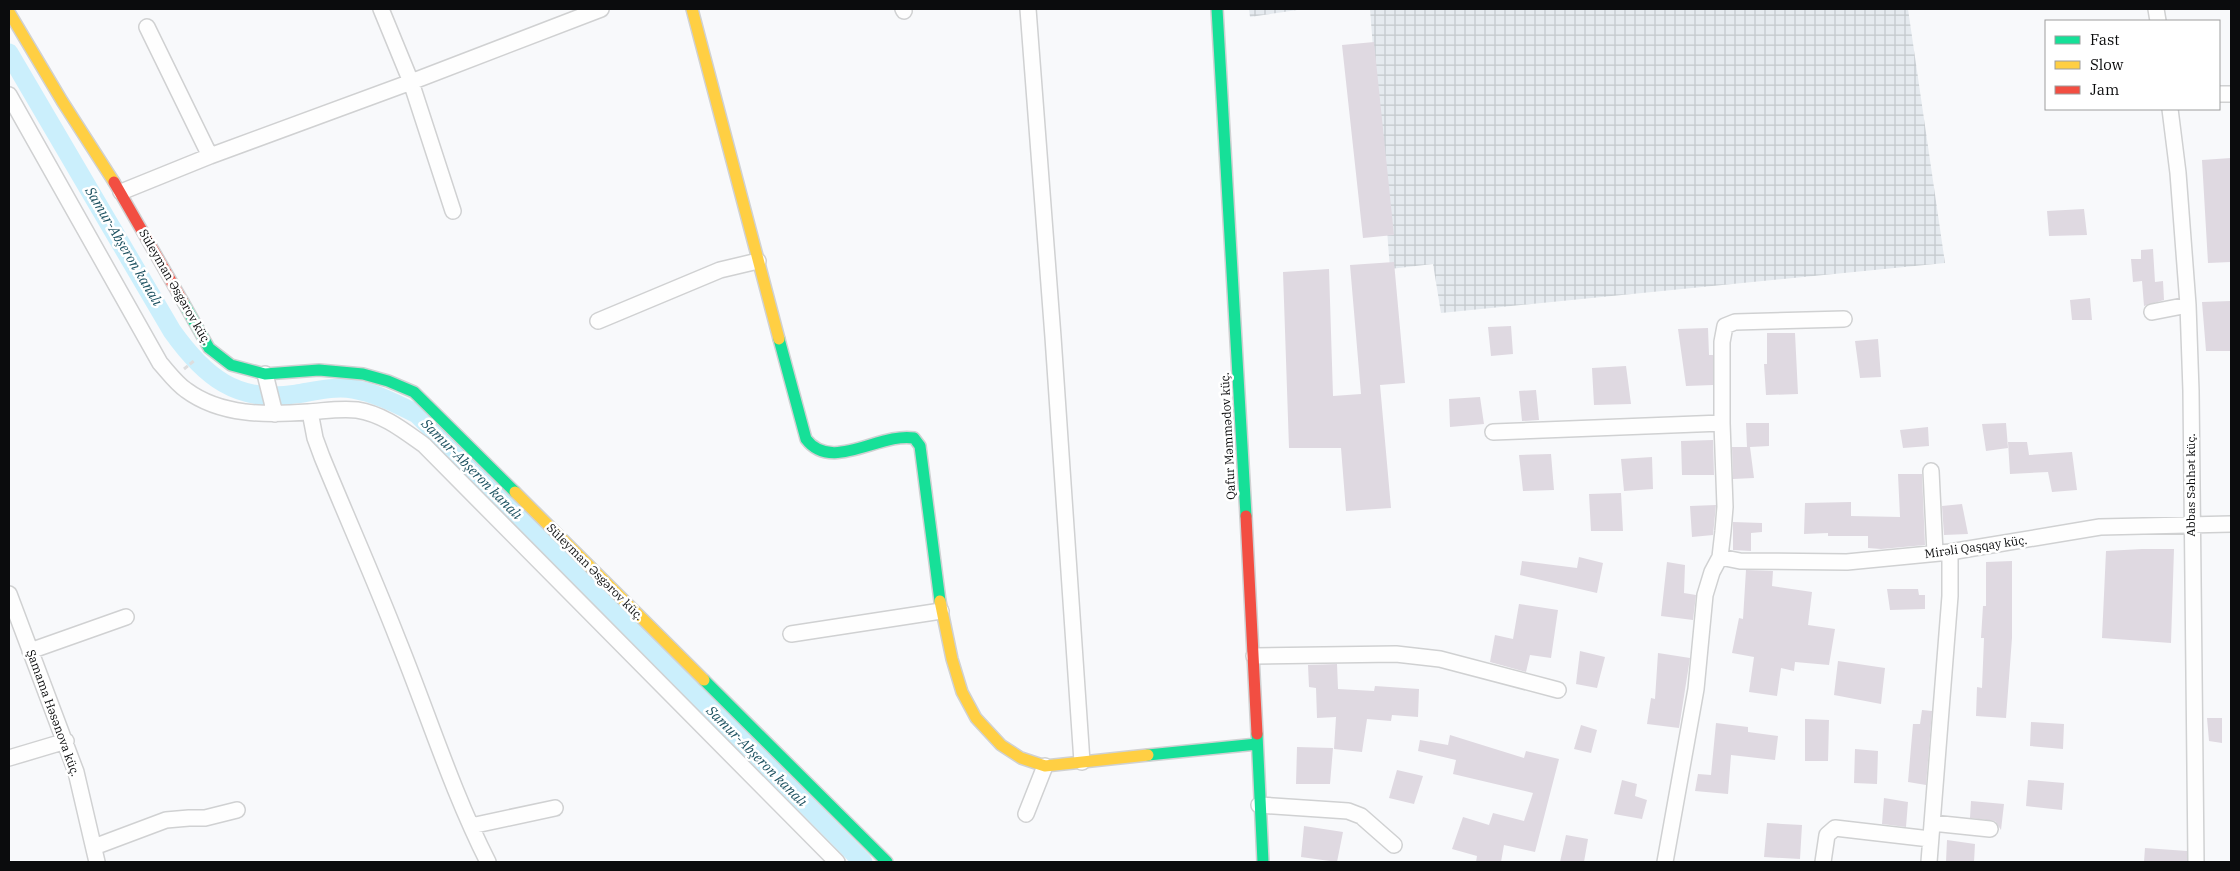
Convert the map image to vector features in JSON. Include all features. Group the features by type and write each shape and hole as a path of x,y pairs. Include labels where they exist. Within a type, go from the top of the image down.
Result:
{"street":[{"path":"381,9 412,82 453,211"},
{"path":"121,192 210,156 412,82 601,9"},
{"path":"692,9 806,439 813,449 823,453 836,452 903,436 914,438 920,446 941,611 955,674 969,707 986,730 1014,755 1026,761 1045,766 1257,744"},
{"path":"1028,9 1054,347 1082,762"},
{"name":"Qafur Məmmədov küç.","path":"1217,9 1254,656 1259,806 1263,862"},
{"name":"Süleyman Əsgərov küç.","path":"9,12 62,101 121,192 209,348 231,365 244,370 265,374 319,370 364,374 388,381 414,392 887,862"},
{"path":"148,27 210,156"},
{"path":"10,101 160,363 186,390 216,406 247,413 275,414 341,409 374,415 402,429 424,445 837,862"},
{"name":"Abbas Səhhət küç.","path":"2170,110 2178,173 2188,305 2192,391 2191,525 2196,862"},
{"path":"598,321 720,270 758,261"},
{"path":"2152,312 2188,305"},
{"path":"1665,862 1696,689 1704,595 1712,572 1720,557 1725,507 1722,342 1725,326 1735,322 1844,319"},
{"path":"265,374 275,414"},
{"path":"310,412 315,438 322,457 399,641 427,720 488,862"},
{"path":"1493,432 1722,423"},
{"path":"1929,862 1950,596 1931,471"},
{"name":"Mirəli Qaşqay küç.","path":"1720,557 1740,560 1847,562 1942,552 2100,527 2231,524"},
{"name":"Şamama Həsənova küç.","path":"9,594 66,741 76,772 95,855"},
{"path":"791,634 941,611"},
{"path":"30,651 126,616"},
{"path":"1254,656 1396,654 1440,659 1558,690"},
{"path":"9,758 66,741"},
{"path":"1026,814 1045,766"},
{"path":"1259,806 1348,811 1361,816 1394,844"},
{"path":"471,826 555,808"},
{"path":"95,855 166,820 205,818 237,810"},
{"path":"1932,823 1990,829"},
{"path":"1822,862 1827,835 1835,828 1930,839"}],"path":[{"path":"173,378 209,348"}],"shaded area":[{"path":"1249,9 1304,9 1250,17"},
{"path":"1370,9 1908,9 1945,263 1441,313 1433,264 1390,269"}],"building":[{"path":"1374,42 1394,235 1363,238 1342,45"},
{"path":"2231,158 2231,262 2208,263 2202,160"},
{"path":"2084,209 2087,235 2049,236 2047,211"},
{"path":"2153,249 2155,282 2163,281 2164,300 2144,306 2142,281 2133,282 2131,259 2141,259 2141,250"},
{"path":"1394,262 1405,383 1380,385 1391,508 1346,511 1341,448 1289,448 1283,272 1329,269 1333,396 1361,394 1350,265"},
{"path":"2090,298 2092,320 2072,320 2070,300"},
{"path":"2231,301 2231,351 2206,351 2202,302"},
{"path":"1511,326 1513,354 1491,356 1488,327"},
{"path":"1708,328 1709,355 1713,355 1713,385 1686,386 1678,329"},
{"path":"1767,333 1795,333 1798,394 1766,395 1764,364 1767,364"},
{"path":"1878,339 1881,377 1860,378 1855,341"},
{"path":"1626,366 1631,404 1594,405 1592,368"},
{"path":"1536,390 1539,420 1522,421 1519,391"},
{"path":"1480,397 1484,424 1450,427 1449,399"},
{"path":"1746,423 1769,423 1769,446 1750,447 1754,478 1733,479 1732,447 1747,447"},
{"path":"2006,423 2008,448 1986,451 1982,424"},
{"path":"1928,427 1929,446 1903,448 1900,430"},
{"path":"1713,440 1714,475 1682,475 1681,441"},
{"path":"2008,442 2027,442 2029,455 2072,452 2077,490 2052,492 2048,472 2010,474"},
{"path":"1551,454 1554,490 1523,491 1519,455"},
{"path":"1652,457 1653,489 1624,491 1621,459"},
{"path":"1898,474 1922,474 1925,545 1881,549 1868,548 1868,536 1828,536 1828,533 1804,534 1805,503 1851,502 1851,516 1900,517"},
{"path":"1621,493 1623,531 1591,531 1589,494"},
{"path":"1962,504 1968,534 1944,535 1942,506"},
{"path":"1716,505 1713,535 1692,537 1690,506"},
{"path":"1733,522 1762,523 1762,532 1751,533 1751,551 1733,550"},
{"path":"2174,549 2171,643 2102,638 2106,551"},
{"path":"1579,557 1603,563 1597,593 1520,575 1522,561 1577,568"},
{"path":"2012,561 2012,638 2006,718 1976,716 1977,687 1982,688 1984,638 1981,638 1983,606 1986,606 1986,562"},
{"path":"1667,562 1685,565 1684,593 1696,595 1693,620 1661,616"},
{"path":"1746,570 1773,571 1772,586 1812,592 1808,625 1835,629 1829,665 1795,662 1794,671 1781,668 1777,696 1749,692 1754,657 1732,653 1739,618 1743,619"},
{"path":"1887,589 1918,589 1919,595 1925,595 1925,609 1890,610"},
{"path":"1519,604 1558,610 1551,658 1530,655 1526,672 1490,662 1495,635 1513,639"},
{"path":"1580,651 1605,657 1597,688 1576,684"},
{"path":"1658,653 1690,658 1679,728 1647,724 1651,698 1655,699"},
{"path":"1838,661 1885,668 1881,704 1834,695"},
{"path":"1337,664 1338,689 1374,691 1375,686 1419,689 1418,717 1392,715 1391,721 1367,719 1362,752 1334,749 1336,717 1317,718 1316,688 1309,687 1308,665"},
{"path":"1922,710 1932,711 1926,785 1908,782 1913,724 1920,724"},
{"path":"2207,718 2222,718 2222,743 2209,741"},
{"path":"1805,719 1829,720 1828,761 1805,761"},
{"path":"2031,722 2064,724 2063,749 2030,746"},
{"path":"1716,723 1748,727 1748,732 1778,736 1775,760 1731,755 1728,794 1695,791 1698,774 1711,775"},
{"path":"1581,725 1597,730 1591,753 1574,749"},
{"path":"1450,735 1524,758 1526,751 1559,759 1535,852 1504,845 1501,862 1476,862 1477,856 1452,849 1463,817 1489,825 1493,813 1524,821 1533,793 1453,774 1456,760 1418,751 1420,740 1448,745"},
{"path":"1297,747 1333,748 1330,784 1296,784"},
{"path":"1855,749 1878,751 1877,784 1854,783"},
{"path":"1397,770 1423,776 1414,804 1389,798"},
{"path":"1622,780 1637,784 1635,796 1647,800 1642,819 1614,814"},
{"path":"2028,780 2064,783 2062,810 2026,806"},
{"path":"1884,798 1908,802 1906,827 1882,824"},
{"path":"1971,801 2004,804 2001,830 1995,821 1970,818"},
{"path":"1767,823 1802,825 1800,859 1764,857"},
{"path":"1304,826 1343,832 1337,862 1301,857"},
{"path":"1566,835 1588,839 1584,862 1560,862"},
{"path":"1947,840 1975,844 1974,862 1946,862"},
{"path":"2145,848 2187,851 2187,862 2144,862"}],"waterway":[{"name":"Samur-Abşeron kanalı","path":"9,53 172,331 197,361 224,383 256,395 275,396 332,388 346,388 378,396 417,414 863,862"}],"traffic: fast":[{"path":"1217,9 1246,516"},
{"path":"183,302 209,348 231,365 265,374 319,370 363,374 388,381 414,392 515,492"},
{"path":"779,339 806,439 816,448 829,452 842,452 886,440 901,438 914,438 920,446 940,601"},
{"path":"704,680 887,862"},
{"path":"1257,734 1263,862"},
{"path":"1148,755 1257,744"}],"traffic: slow":[{"path":"692,9 779,339"},
{"path":"9,12 62,101 114,182"},
{"path":"515,492 704,680"},
{"path":"940,601 952,659 962,692 976,718 1001,745 1021,758 1045,766 1148,755"}],"traffic: jam":[{"path":"114,182 183,302"},
{"path":"1246,516 1257,734"}]}
